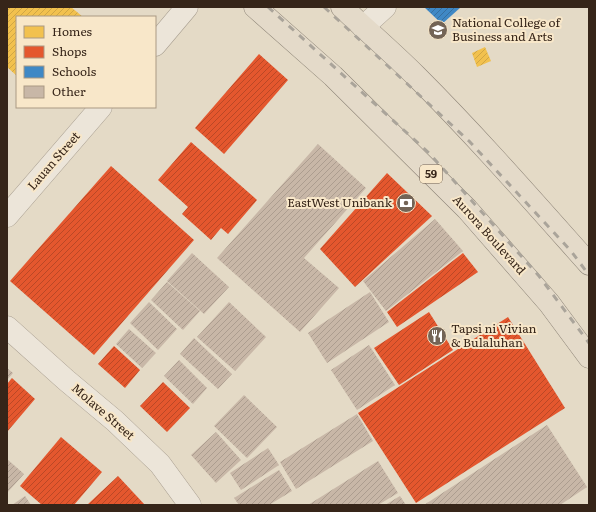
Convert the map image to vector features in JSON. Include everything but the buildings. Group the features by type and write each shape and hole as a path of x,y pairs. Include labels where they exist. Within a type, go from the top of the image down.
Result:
{"main road":[{"name":"Aurora Boulevard","path":"255,7 333,76 467,209 549,303 589,357"},
{"path":"342,7 442,102 501,165 589,264"}],"street":[{"path":"156,44 187,7"},
{"path":"363,27 385,7"},
{"name":"Lauan Street","path":"7,216 99,108"},
{"name":"Molave Street","path":"7,327 115,422 160,464 190,505"}],"railway":[{"path":"268,7 429,153 539,276 589,343"},
{"path":"324,7 469,141 571,251 589,275"}],"place":[{"name":"National College of Business and Arts","path":"438,30"},
{"name":"EastWest Unibank","path":"406,203"},
{"name":"Tapsi ni Vivian & Bulaluhan","path":"437,336"}]}
